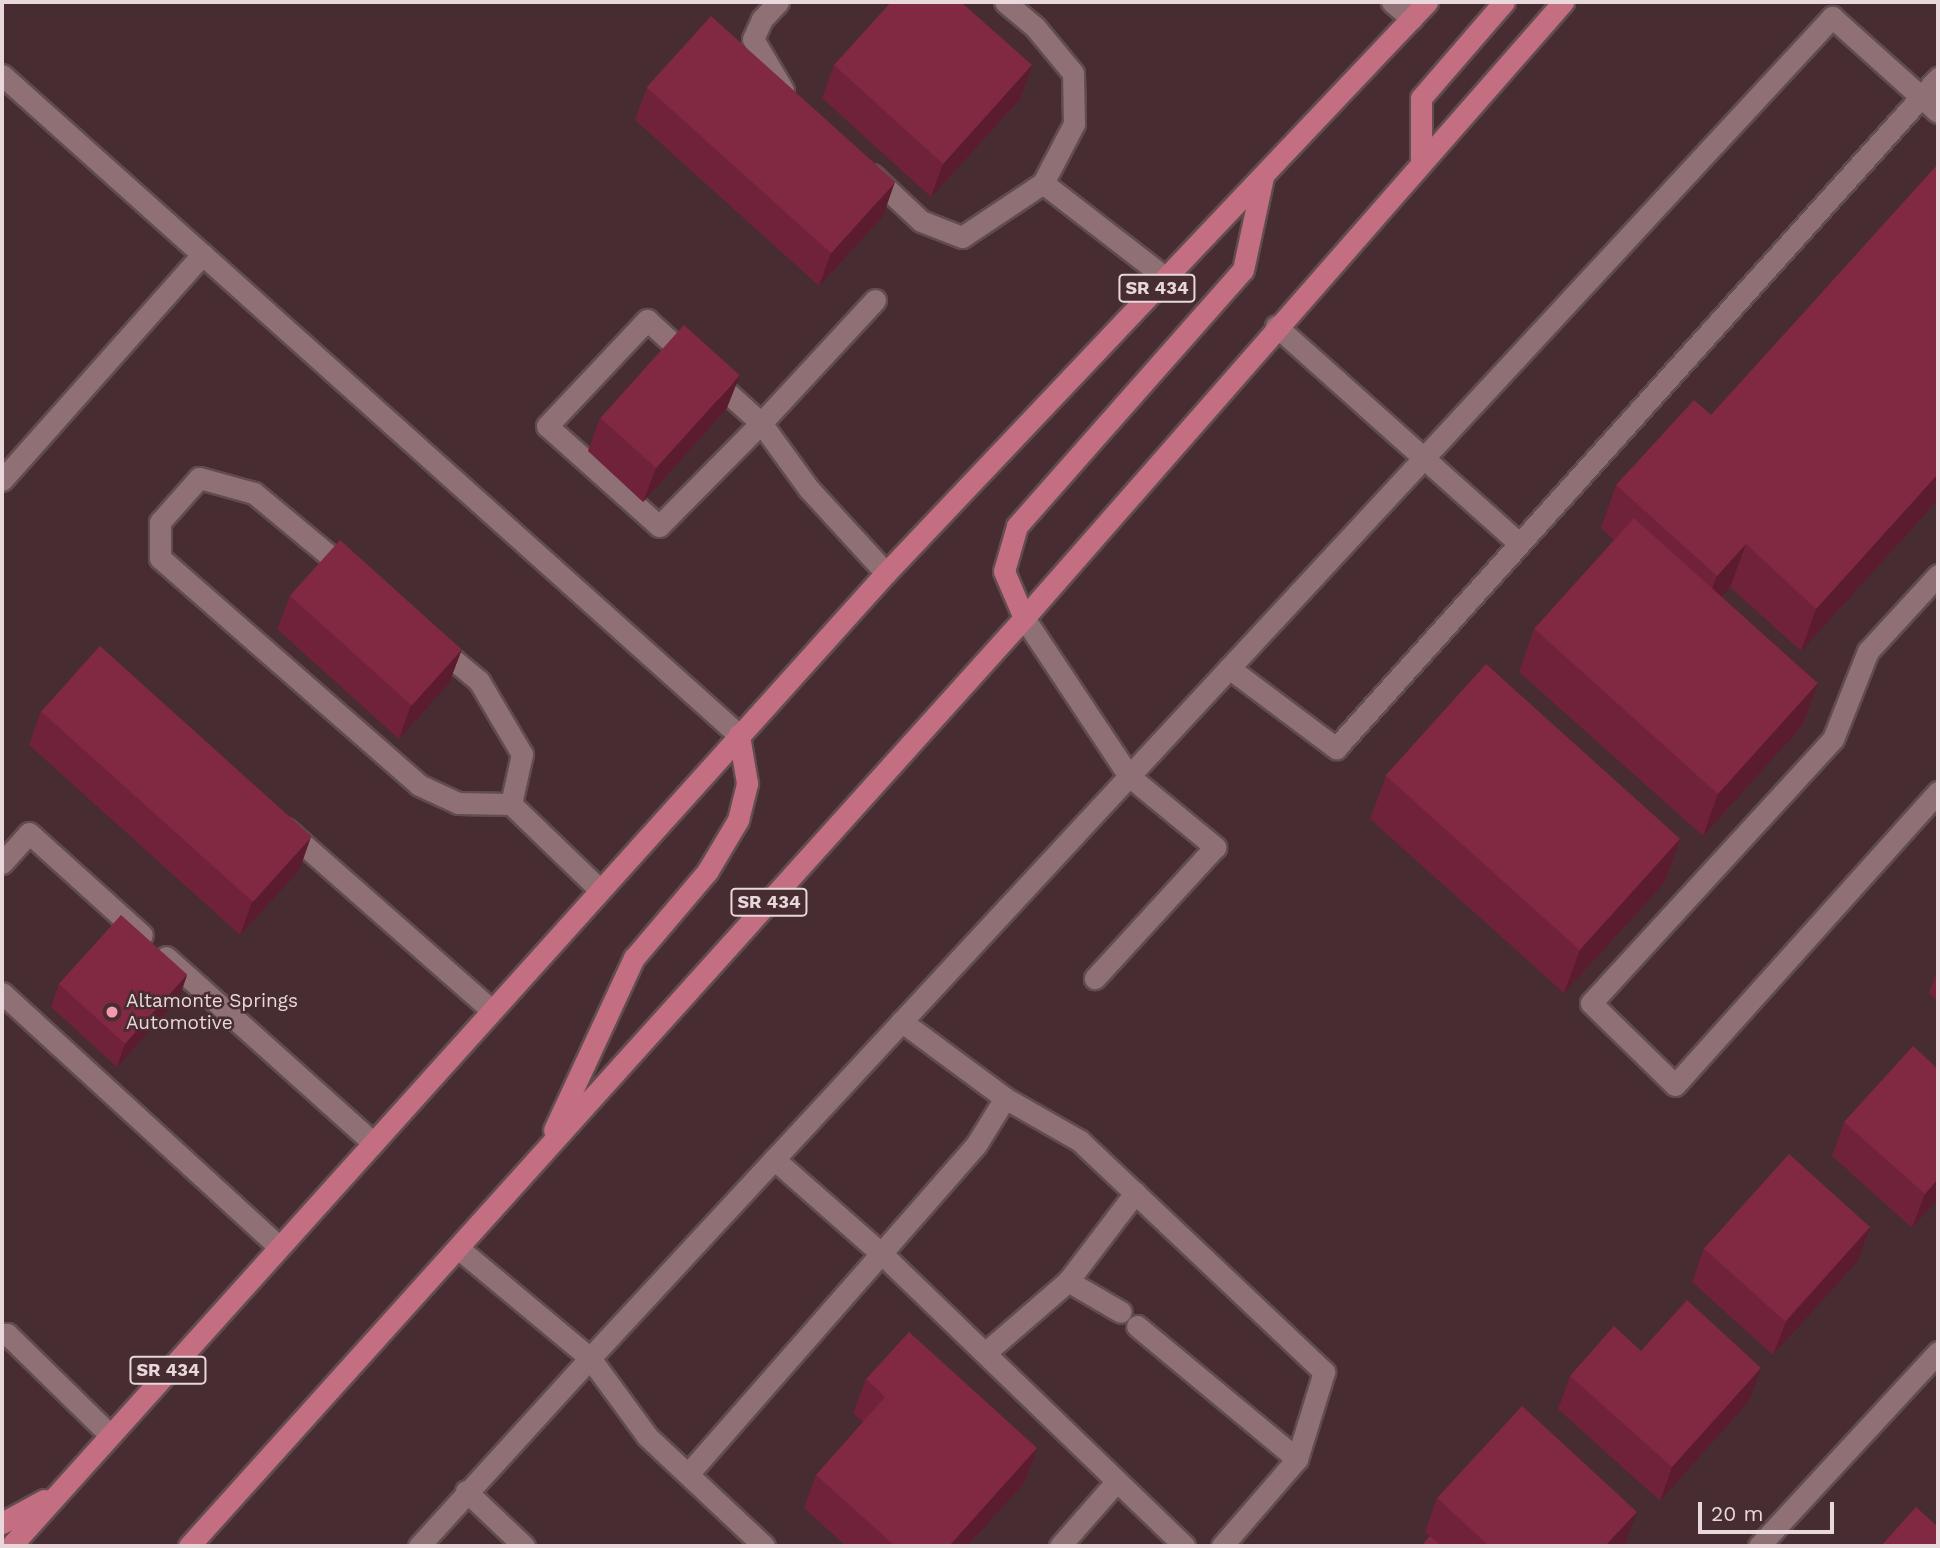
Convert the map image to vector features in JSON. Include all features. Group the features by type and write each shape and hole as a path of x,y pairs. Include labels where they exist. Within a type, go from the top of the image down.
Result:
{"main road":[{"name":"SR 434","path":"11,1546 886,573 1427,2"},
{"path":"1421,163 1421,98 1504,2"},
{"name":"SR 434","path":"189,1546 1024,618 1276,326 1563,2"},
{"path":"1024,618 1004,571 1017,526 1243,270 1264,175"},
{"path":"545,1152 634,958 707,872 738,820 747,783 739,735"},
{"path":"2,1523 58,1493"}],"street":[{"path":"778,2 762,19 753,39 789,97"},
{"path":"853,156 921,221 962,237 1043,183 1074,124 1073,73 1035,27 1005,2"},
{"path":"1392,2 1412,19"},
{"path":"419,1546 466,1491 1832,17 1938,112"},
{"path":"2,75 739,735"},
{"path":"1229,668 1336,748 1938,78"},
{"path":"1043,183 1166,278"},
{"path":"2,480 203,254"},
{"path":"875,300 761,423 659,526 547,426 647,320 761,423 808,489 886,573"},
{"path":"1276,326 1519,543"},
{"path":"361,583 254,493 199,478 160,522 160,558 419,785 458,803 510,804 600,890"},
{"path":"1938,575 1868,651 1833,739 1591,1003 1675,1085 1938,792"},
{"path":"1024,618 1129,776 1215,847 1095,978"},
{"path":"415,627 479,681 522,754 510,804"},
{"path":"272,816 491,1010"},
{"path":"2,863 29,833 373,1143"},
{"path":"2,993 279,1247"},
{"path":"901,1021 1005,1098 1080,1141 1324,1372 1297,1460 1222,1546"},
{"path":"688,1474 883,1255 976,1145 1005,1098"},
{"path":"774,1159 883,1255 1184,1546"},
{"path":"985,1353 1068,1281 1135,1193"},
{"path":"458,1248 590,1358 647,1436 764,1546"},
{"path":"1068,1281 1129,1319 1297,1460"},
{"path":"2,1334 7,1334 110,1435"},
{"path":"1759,1546 1938,1352"},
{"path":"1060,1546 1117,1481"},
{"path":"466,1491 524,1546"}],"building":[{"path":"891,2 961,2 1032,65 943,164 834,65"},
{"path":"711,16 895,182 831,253 647,87"},
{"path":"1938,164 1938,474 1816,609 1746,544 1717,576 1616,485 1694,400 1711,415"},
{"path":"684,325 740,375 656,468 600,418"},
{"path":"1634,518 1818,683 1718,794 1534,629"},
{"path":"340,540 462,650 412,705 290,596"},
{"path":"100,646 312,837 253,902 41,711"},
{"path":"1486,664 1680,839 1580,950 1386,775"},
{"path":"121,915 187,975 125,1044 59,984"},
{"path":"1913,1046 1938,1069 1938,1179 1925,1194 1844,1122"},
{"path":"1789,1154 1870,1227 1785,1321 1704,1248"},
{"path":"1687,1300 1761,1368 1672,1467 1570,1376 1614,1326 1641,1351"},
{"path":"909,1332 1037,1448 949,1546 895,1546 816,1475 885,1397 866,1379"},
{"path":"1522,1406 1637,1512 1605,1546 1489,1546 1437,1498"},
{"path":"1916,1507 1938,1527 1938,1546 1881,1546"},
{"path":"1430,1536 1442,1546 1421,1546"}],"place":[{"name":"Altamonte Springs Automotive","path":"112,1012"}]}
